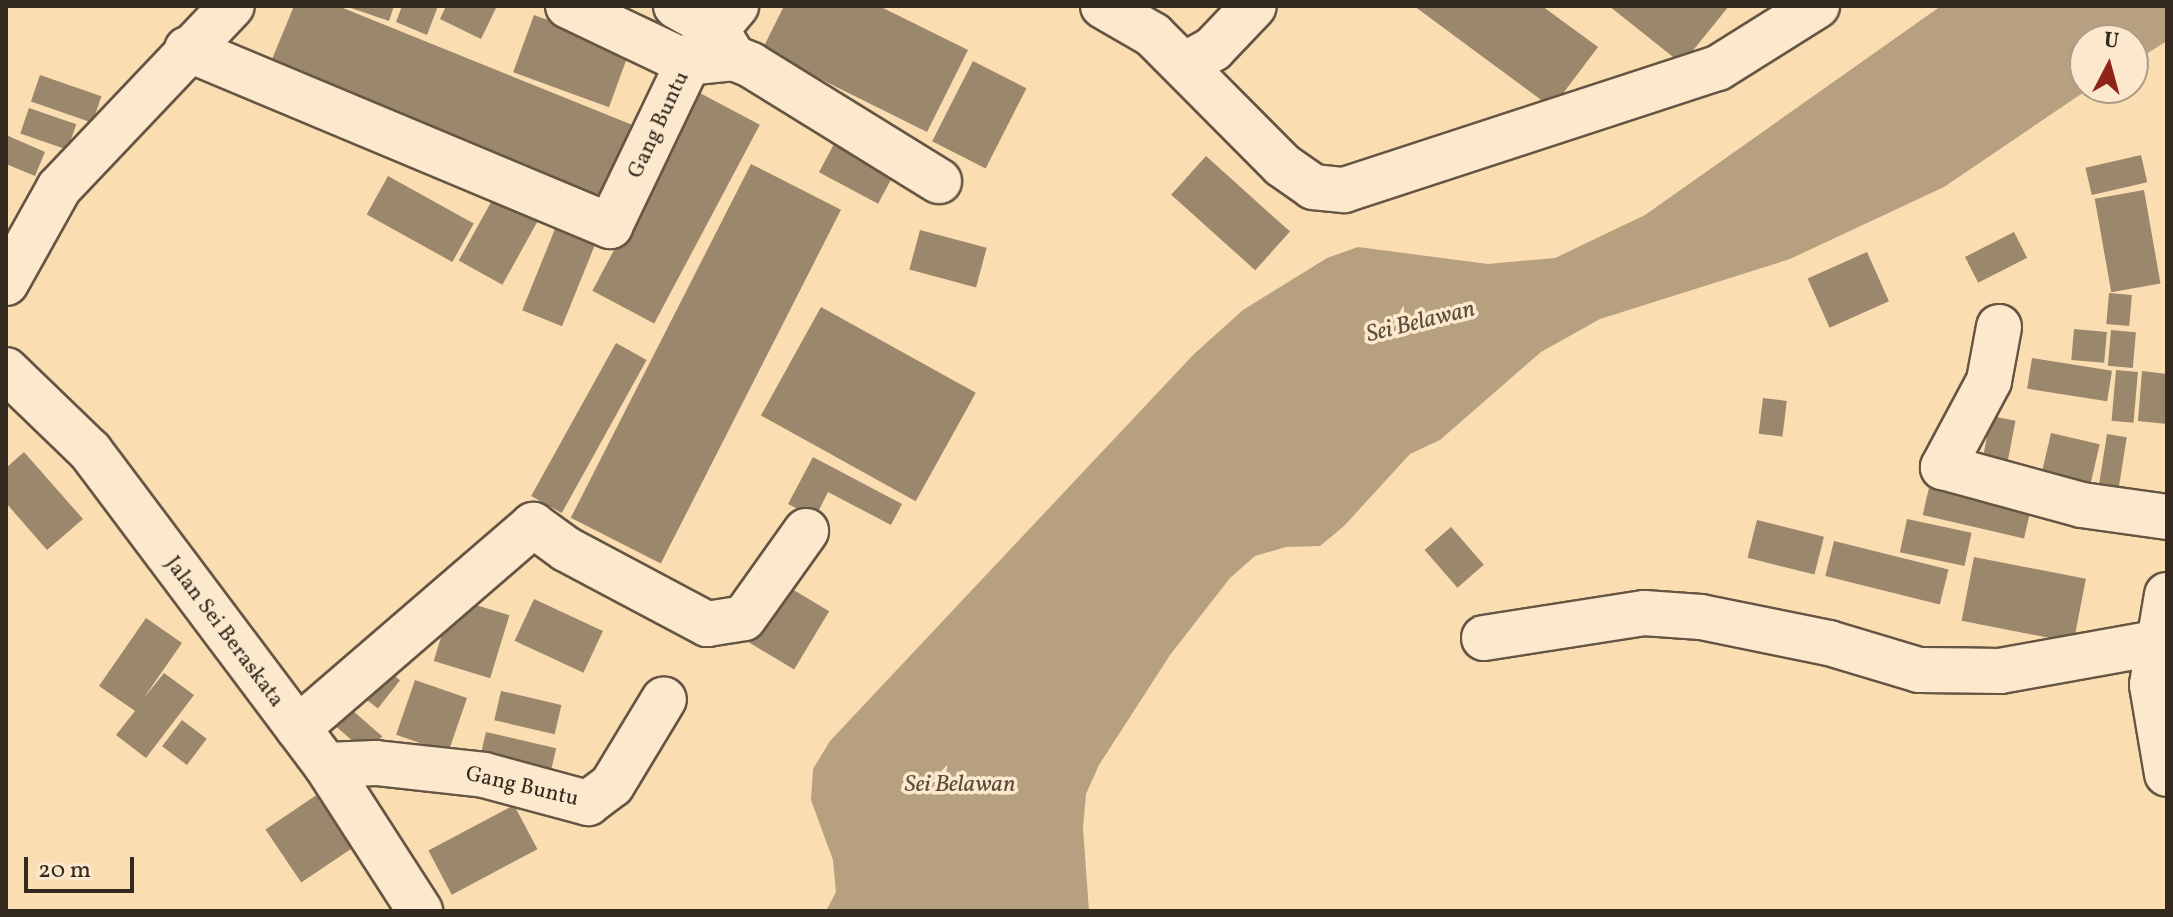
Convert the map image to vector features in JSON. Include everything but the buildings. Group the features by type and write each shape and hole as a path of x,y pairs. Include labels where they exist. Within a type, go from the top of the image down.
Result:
{"street":[{"path":"6,283 59,188 187,49 232,6"},
{"path":"568,6 612,16 688,63 729,30"},
{"path":"676,6 729,30 939,181"},
{"path":"1103,6 1153,35 1186,64 1282,165 1313,187 1344,190 1718,68 1817,6"},
{"path":"1186,64 1213,49 1254,6"},
{"name":"Gang Buntu","path":"187,49 610,226 688,63"},
{"path":"1999,327 1989,381 1928,466 2082,505 2167,517"},
{"name":"Jalan Sei Beraskata","path":"6,370 90,451 326,765 420,911"},
{"path":"298,728 533,525 566,549 707,624 744,618 806,531"},
{"path":"2167,595 2156,643 2155,721 2167,774"},
{"path":"1484,638 1644,613 1686,616 1829,643 1919,670 2000,671 2156,643"},
{"name":"Gang Buntu","path":"326,765 376,763 484,775 588,803 612,785 664,699"}],"water":[{"name":"Sei Belawan","path":"1941,6 2167,6 2167,41 2149,52 2149,24 2069,24 2069,102 1944,187 1790,259 1600,319 1541,352 1440,440 1410,454 1344,526 1320,546 1286,547 1255,556 1230,578 1170,655 1099,765 1086,794 1083,828 1089,911 826,911 836,892 833,860 811,800 813,769 830,741 1194,354 1243,310 1327,258 1358,247 1488,264 1555,258 1645,215"}]}
